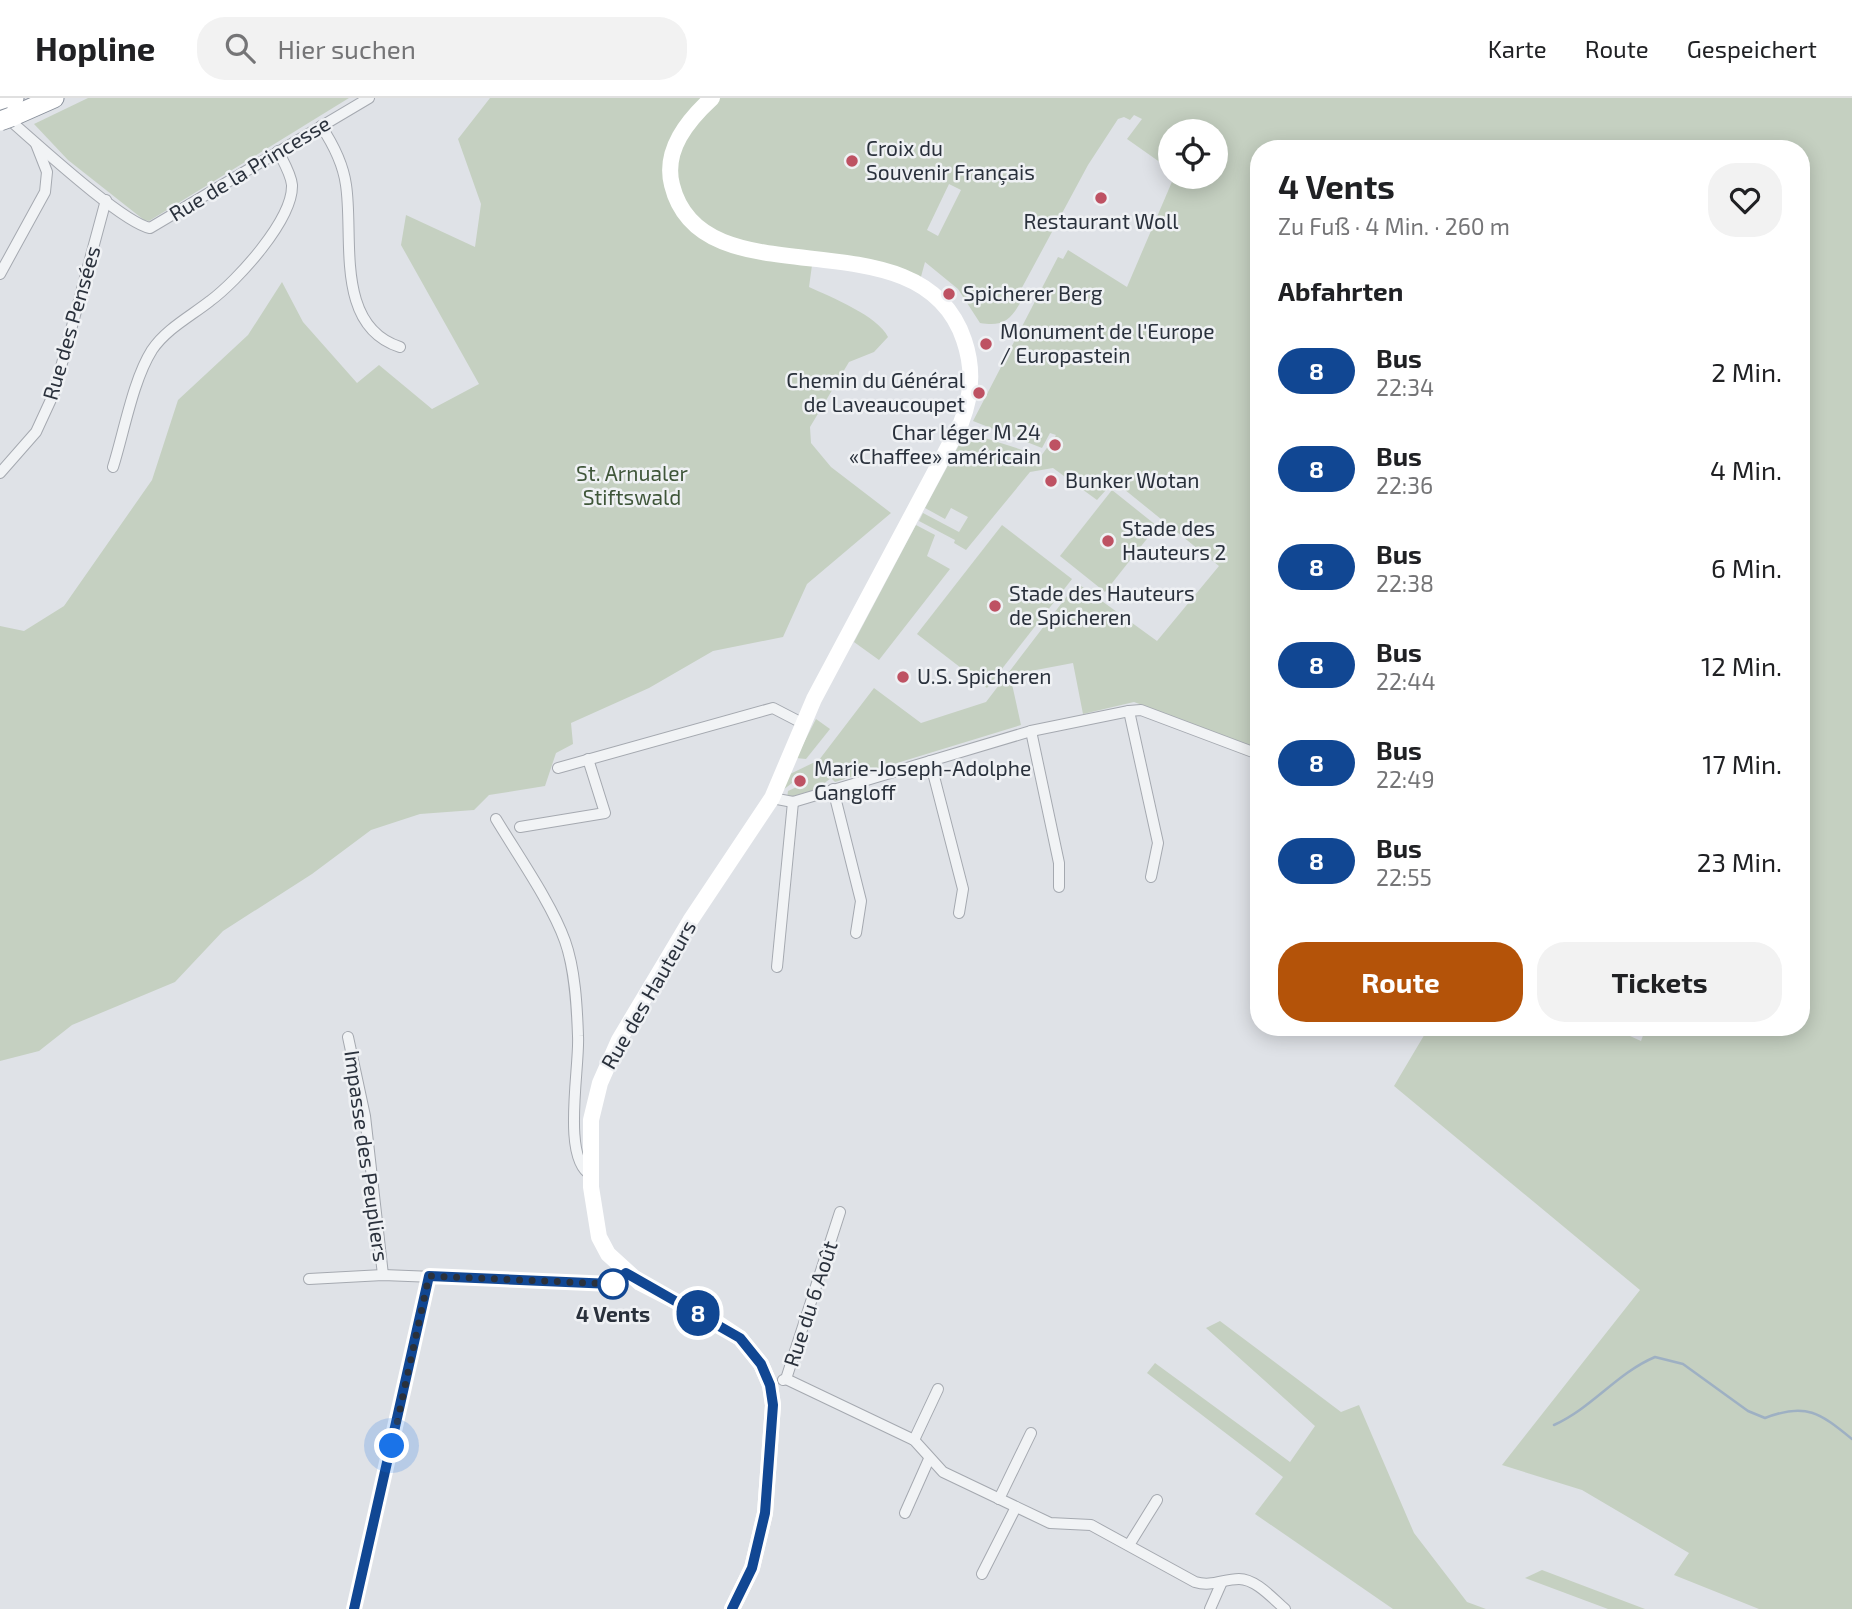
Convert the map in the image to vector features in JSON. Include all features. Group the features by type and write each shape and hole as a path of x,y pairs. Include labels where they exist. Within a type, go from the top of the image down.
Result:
{"highway":[{"path":"5,110 46,102"}],"street":[{"name":"Rue de la Princesse","path":"5,110 34,140 106,200 142,226 150,228 369,98"},
{"name":"Rue des Hauteurs","path":"712,98 679,137 671,163 671,181 676,198 694,226 722,242 845,262 901,275 942,302 960,328 968,351 971,379 961,423 799,729 772,798 690,921 619,1041 600,1083 591,1120 591,1175 599,1237 608,1254 626,1273 740,1338 761,1364 770,1385 773,1405 765,1513 752,1568 732,1609"},
{"path":"321,126 338,156 346,185 349,268 359,307 378,336 400,347"},
{"path":"0,274 45,192 47,172 34,140"},
{"path":"113,467 141,376 152,351 169,332 220,293 282,221 291,198 292,182 278,150"},
{"name":"Rue des Pensées","path":"0,473 36,432 54,393 106,200"},
{"path":"558,768 773,708 799,729"},
{"path":"772,798 793,802 1031,731 1129,711 1140,710 1250,751"},
{"path":"1129,711 1158,843 1151,877"},
{"path":"1031,731 1059,863 1059,887"},
{"path":"520,827 605,813 589,760"},
{"path":"930,761 962,889 959,913"},
{"path":"833,789 861,901 856,933"},
{"path":"777,967 793,802"},
{"path":"496,819 565,939 571,964 579,1037 574,1125 578,1158 583,1171 591,1175"},
{"name":"Impasse des Peupliers","path":"348,1037 365,1116 383,1275"},
{"name":"Rue du 6 Août","path":"770,1385 786,1378 840,1212"},
{"path":"309,1279 383,1275 612,1284 626,1273"},
{"path":"354,1609 429,1276"},
{"path":"786,1378 914,1440 943,1472 1049,1523 1068,1526 1091,1524 1195,1582 1221,1584 1239,1579 1250,1582 1285,1609"},
{"path":"914,1440 938,1389"},
{"path":"999,1499 1031,1433"},
{"path":"905,1513 929,1459"},
{"path":"1129,1545 1157,1500"},
{"path":"982,1574 1016,1507"},
{"path":"1210,1609 1221,1584"}],"green space":[{"path":"88,98 349,98 149,221 144,220 68,160 34,124"},
{"name":"St. Arnualer Stiftswald","path":"490,98 1852,98 1852,1609 1759,1609 1674,1575 1689,1553 1582,1490 1502,1465 1640,1290 1394,1086 1424,1036 1630,1036 1641,1041 1643,1036 1810,1036 1810,140 1250,140 1250,746 1134,702 1083,714 1073,663 1010,675 1021,725 835,782 831,778 817,789 787,798 788,791 805,783 801,776 783,790 788,775 819,760 874,688 921,723 986,702 1077,583 1157,641 1219,566 1114,481 1097,500 1053,468 1030,472 966,550 954,543 955,540 919,521 923,513 959,532 968,517 951,508 945,519 925,508 966,432 1035,454 1030,464 1034,466 1056,435 1050,433 1042,448 973,421 1058,257 1063,259 1068,250 1127,287 1169,189 1228,189 1228,119 1158,119 1158,161 1127,139 1142,119 1134,115 1130,120 1124,117 1118,119 1088,165 1018,295 1023,298 1011,316 996,324 980,323 958,289 925,262 919,284 813,258 809,287 864,315 883,329 888,337 874,352 849,362 810,427 811,443 831,467 891,513 807,584 783,637 713,651 649,688 571,723 573,744 556,753 545,786 489,795 474,810 420,814 371,830 312,874 223,931 175,982 72,1025 39,1051 0,1061 0,626 24,631 64,606 152,480 178,400 248,335 282,282 303,322 357,383 379,365 432,409 479,384 401,245 406,215 475,247 481,204 458,139","holes":["949,184 961,190 938,236 927,230"]},
{"name":"Stade des Hauteurs 2","path":"1112,490 1157,526 1105,592 1060,556"},
{"path":"916,525 935,535 927,556 950,569 879,660 854,642"},
{"name":"Stade des Hauteurs de Spicheren","path":"1002,525 1072,579 987,688 917,634"},
{"path":"816,719 830,729 806,759 796,758"},
{"path":"1220,1321 1341,1412 1359,1405 1414,1533 1467,1602 1486,1609 1393,1609 1255,1514 1283,1477 1147,1373 1155,1363 1290,1462 1315,1426 1206,1328"},
{"path":"1542,1570 1645,1609 1608,1609 1525,1578"}],"waterway":[{"path":"1554,1425 1655,1357 1683,1364 1748,1411 1765,1418 1791,1411 1812,1413 1831,1422 1852,1439"}],"bus line":[{"name":"8","path":"354,1609 429,1276 612,1284 626,1273 740,1338 767,1374 773,1405 765,1513 752,1568 732,1609"}],"place":[{"name":"Croix du Souvenir Français","path":"852,161"},
{"name":"Restaurant Woll","path":"1101,198"},
{"name":"Spicherer Berg","path":"949,294"},
{"name":"Monument de l'Europe / Europastein","path":"986,344"},
{"name":"Chemin du Général de Laveaucoupet","path":"979,393"},
{"name":"Char léger M 24 «Chaffee» américain","path":"1055,445"},
{"name":"Bunker Wotan","path":"1051,481"},
{"name":"Stade des Hauteurs 2","path":"1108,541"},
{"name":"Stade des Hauteurs de Spicheren","path":"995,606"},
{"name":"U.S. Spicheren","path":"903,677"},
{"name":"Marie-Joseph-Adolphe Gangloff","path":"800,781"},
{"name":"4 Vents","path":"613,1284"}],"route":[{"path":"392,1446 429,1276 613,1284"}]}
